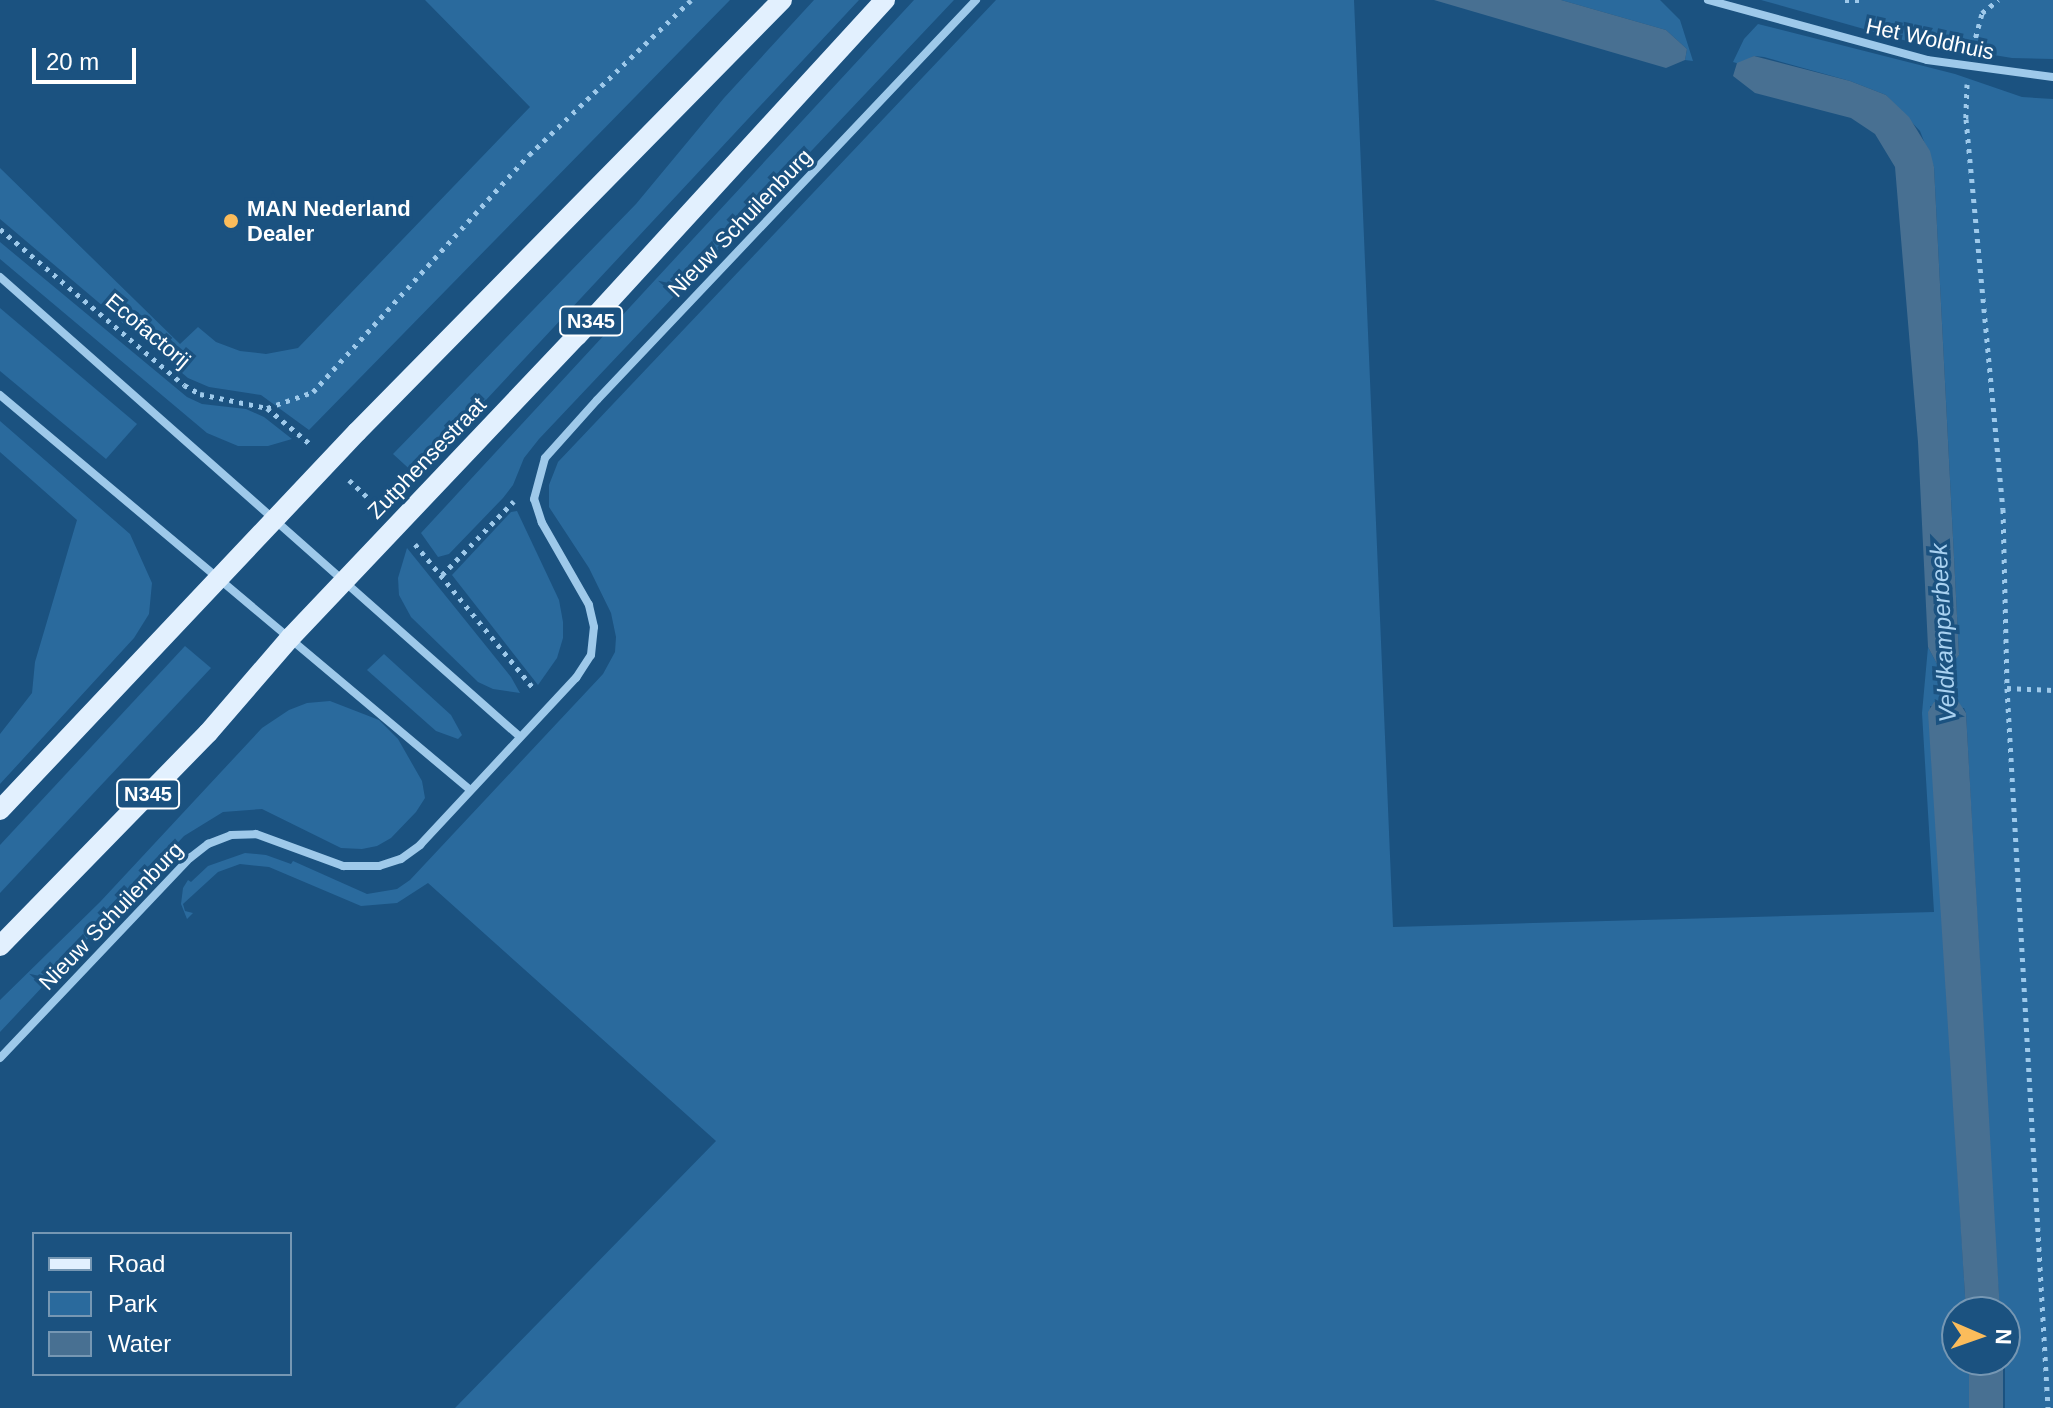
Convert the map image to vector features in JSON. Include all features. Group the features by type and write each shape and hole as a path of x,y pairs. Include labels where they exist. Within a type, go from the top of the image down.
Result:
{"main road":[{"path":"0,810 273,519 782,0"},
{"name":"Zutphensestraat","path":"0,946 208,733 291,637 577,336 885,0"}],"street":[{"name":"Nieuw Schuilenburg","path":"0,1058 190,858 208,844 231,835 256,834 343,866 379,866 401,859 420,845 469,789 576,678 591,655 594,627 589,605 542,523 534,499 545,458 976,0"},
{"name":"Het Woldhuis","path":"1708,0 1967,67 2053,77"},
{"path":"0,277 519,736"},
{"path":"0,395 469,789"}],"path":[{"path":"267,408 313,392 529,155 691,0"},
{"path":"1845,0 1865,0"},
{"path":"1998,0 1982,13 1967,67 1966,119 2003,509 2007,688 2048,1408"},
{"name":"Ecofactorij","path":"0,229 184,385 200,394 251,401 267,408 397,525"},
{"path":"442,575 538,477"},
{"path":"397,525 442,575 548,706"},
{"path":"2007,688 2053,690"}],"green space":[{"path":"425,0 730,0 309,430 261,395 209,387 188,378 0,219 0,168 180,344 198,327 216,342 240,351 266,354 298,348 530,107"},
{"path":"814,0 859,0 416,475 393,454 636,204 724,98"},
{"path":"914,0 954,0 539,439 524,458 513,485 503,498 449,554 438,557 421,533"},
{"path":"996,0 1354,0 1393,927 1934,912 1922,713 1928,647 1938,666 1951,662 1959,655 1934,167 1920,131 1886,95 1850,81 1764,57 1754,56 1740,64 1733,62 1744,39 1758,24 1955,74 2022,97 2053,99 2053,1408 2005,1408 2005,1376 2021,1376 2021,1296 1999,1296 1966,713 1964,708 1930,706 1965,1296 1941,1296 1941,1376 1970,1376 1972,1408 455,1408 716,1141 428,883 397,903 361,906 269,867 240,864 218,872 183,904 185,911 193,913 187,919 181,904 183,888 188,880 191,882 208,866 245,853 266,855 291,864 293,861 367,894 397,889 410,880 603,674 615,652 616,637 611,613 589,568 549,507 549,485 558,462"},
{"path":"1561,0 1660,0 1680,20 1693,61 1685,60 1687,49 1666,30"},
{"path":"1761,0 2053,0 2053,59 2012,58 1903,40"},
{"path":"0,242 187,397 202,404 246,409 264,417 292,439 268,446 238,446 207,433 0,259"},
{"path":"0,308 137,424 106,459 0,371"},
{"path":"0,421 130,534 152,583 149,614 134,638 0,784 0,734 32,693 35,662 77,520 0,452"},
{"path":"517,511 559,600 563,622 563,638 557,658 538,685 452,575 511,512"},
{"path":"407,548 511,677 520,693 493,689 478,682 411,617 399,595 398,578"},
{"path":"185,646 211,668 0,893 0,845"},
{"path":"384,654 451,715 462,735 458,739 436,731 367,670"},
{"path":"330,701 379,720 398,739 422,781 425,798 391,838 377,846 362,849 341,848 262,809 223,812 184,836 0,1032 0,1000 100,902 262,728 289,710 307,703"}],"water":[{"path":"1434,0 1561,0 1666,30 1687,49 1685,60 1666,68"},
{"path":"1754,56 1850,81 1886,95 1909,117 1930,151 1934,167 1959,655 1951,666 1938,666 1928,647 1918,442 1895,167 1875,134 1851,118 1755,93 1733,76 1737,63"},
{"path":"1958,701 1966,713 1999,1296 1965,1296 1928,712 1934,702"},
{"path":"1969,1376 2003,1376 2003,1408 1969,1408"}],"waterway":[{"name":"Veldkamperbeek","path":"1945,654 1949,714"}],"place":[{"name":"MAN Nederland Dealer","path":"231,221"}]}
